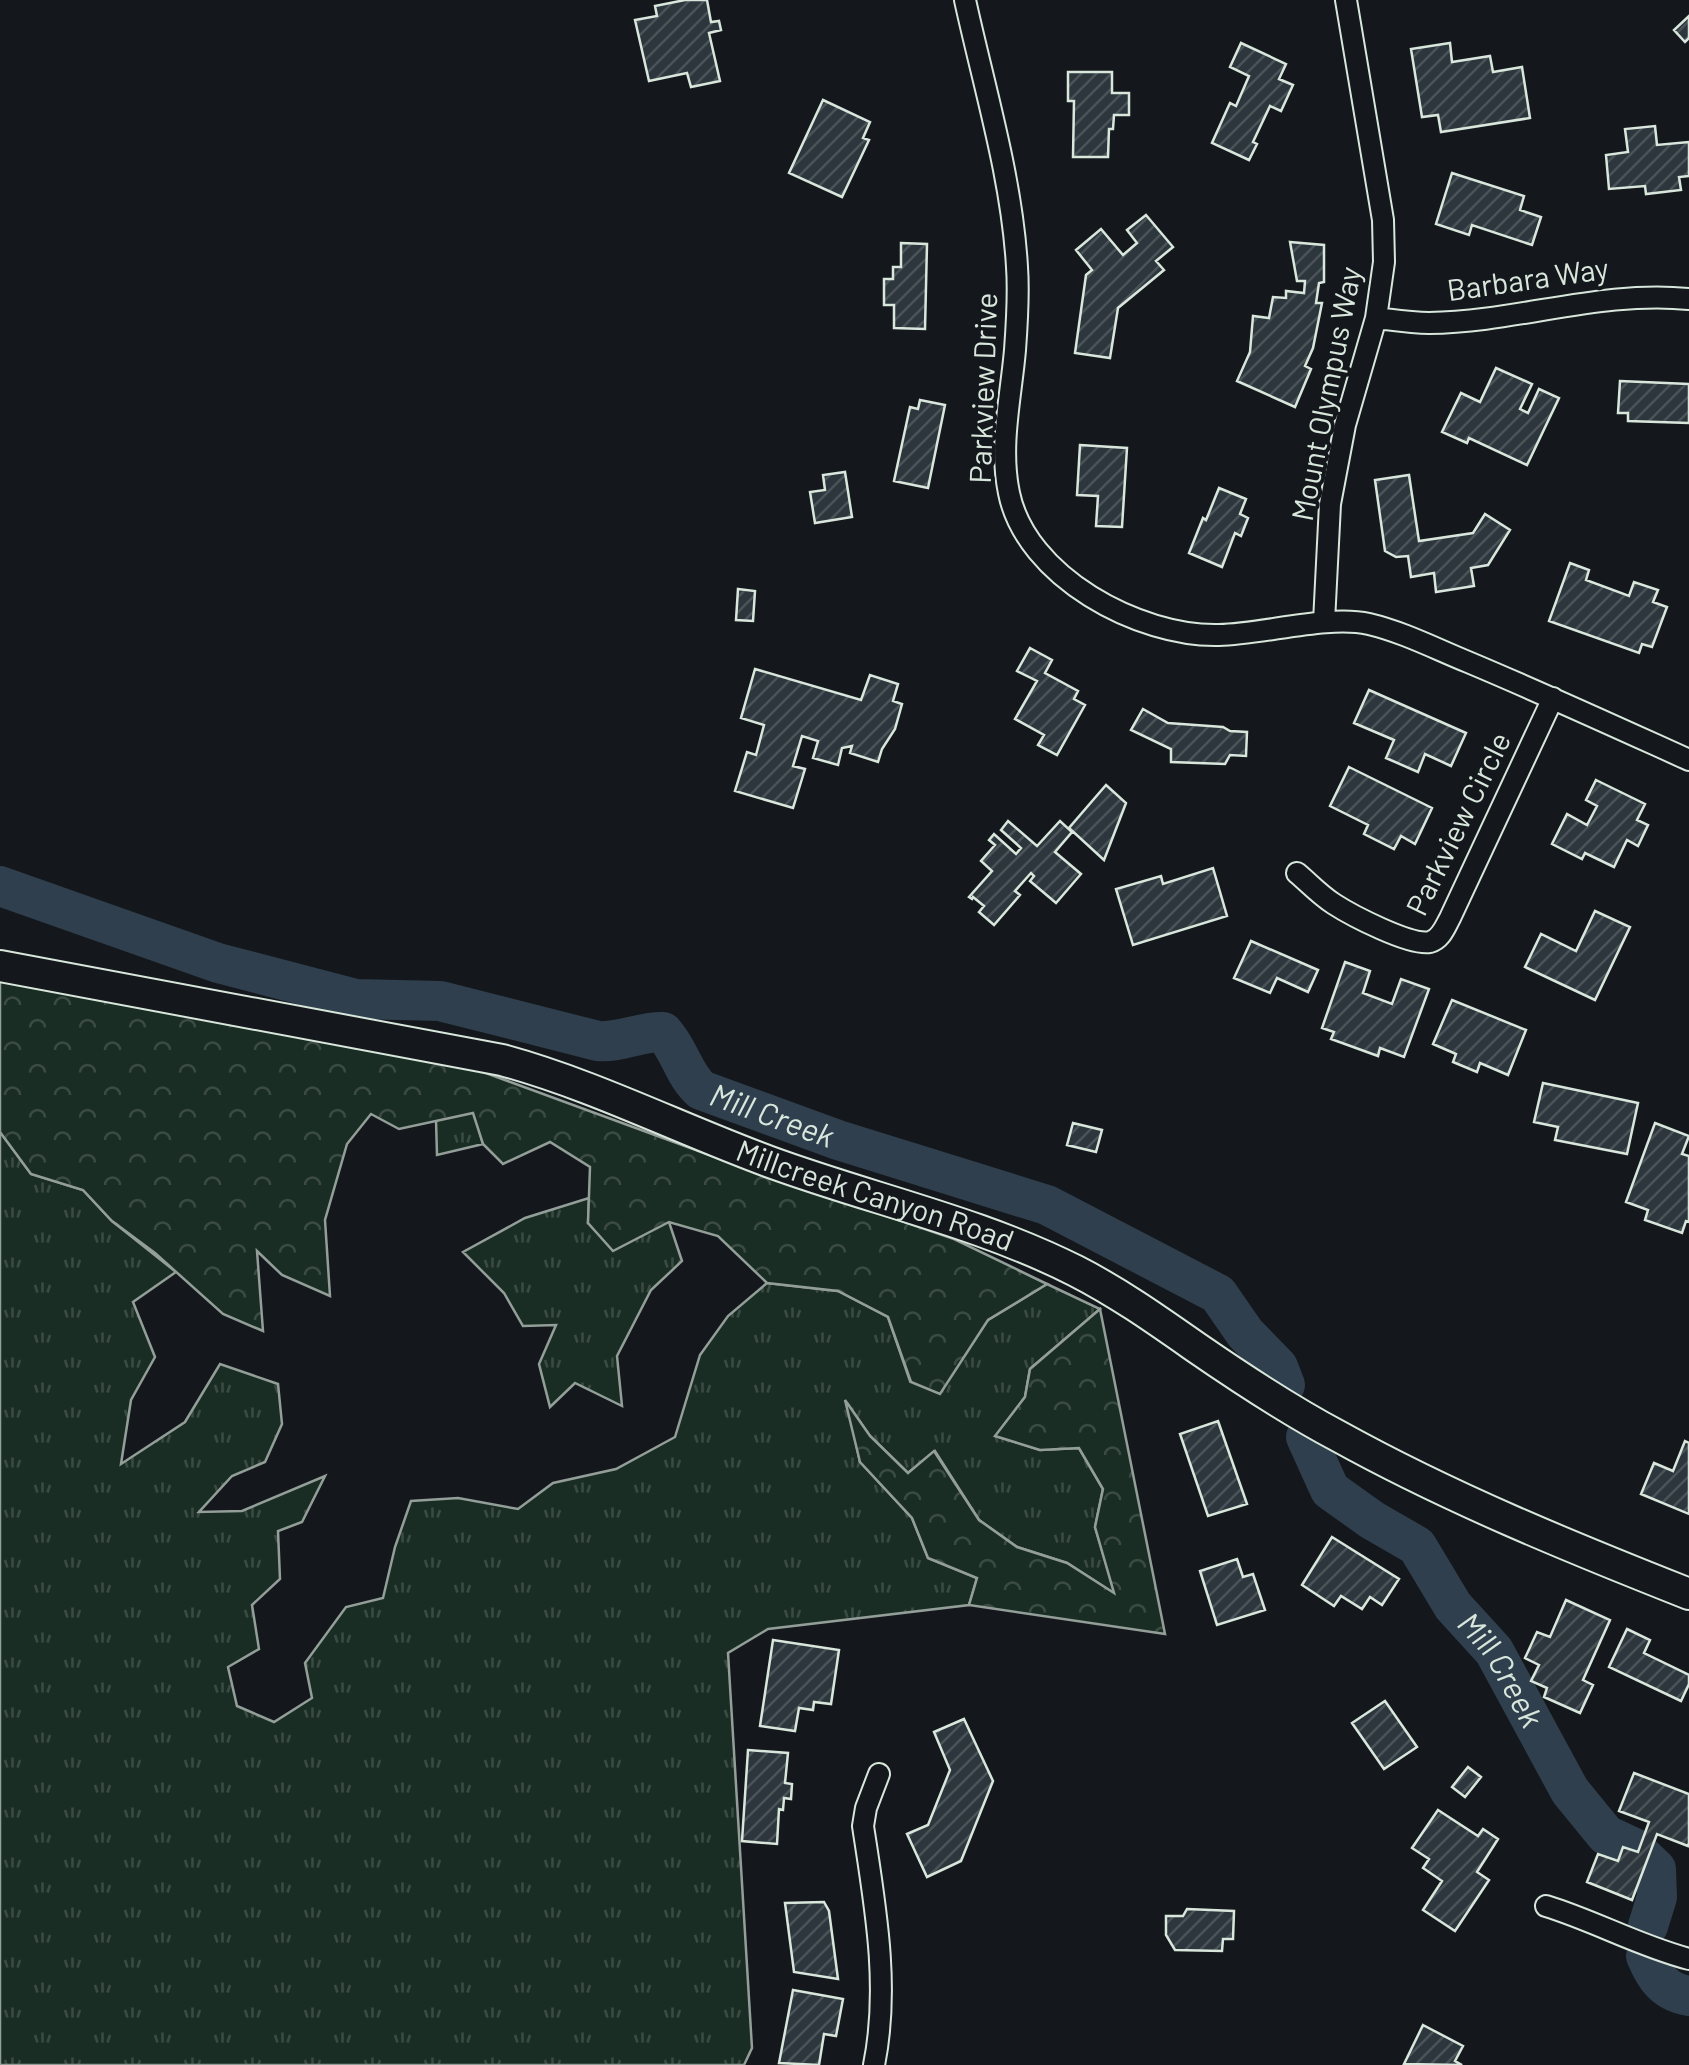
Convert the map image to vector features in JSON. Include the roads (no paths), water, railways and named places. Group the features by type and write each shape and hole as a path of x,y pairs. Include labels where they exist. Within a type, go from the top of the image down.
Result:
{"street":[{"name":"Parkview Drive","path":"965,0 1004,178 1017,269 1006,472 1016,515 1035,548 1085,593 1151,624 1215,636 1324,622 1368,624 1402,634 1689,760"},
{"name":"Mount Olympus Way","path":"1324,622 1330,504 1336,465 1376,318 1384,262 1384,230 1346,0"},
{"name":"Barbara Way","path":"1376,318 1432,323 1630,297 1689,299"},
{"name":"Parkview Circle","path":"1296,873 1343,909 1410,940 1436,939 1450,918 1552,698"},
{"name":"Millcreek Canyon Road","path":"0,966 502,1060 573,1082 808,1176 1007,1240 1108,1288 1338,1436 1418,1477 1689,1594"},
{"path":"874,2065 882,1971 863,1826 879,1774"},
{"path":"1546,1906 1689,1959"}],"waterway":[{"name":"Mill Creek","path":"0,886 218,963 356,999 440,1001 598,1041 663,1032 701,1090 838,1140 1047,1205 1218,1294 1245,1333 1278,1367 1285,1385"},
{"name":"Mill Creek","path":"1306,1437 1330,1490 1417,1546 1453,1606 1494,1651 1570,1791 1606,1835 1634,1848 1656,1869 1657,1897 1648,1926"},
{"name":"Mill Creek","path":"1646,1956 1662,1982 1689,1996"}]}
